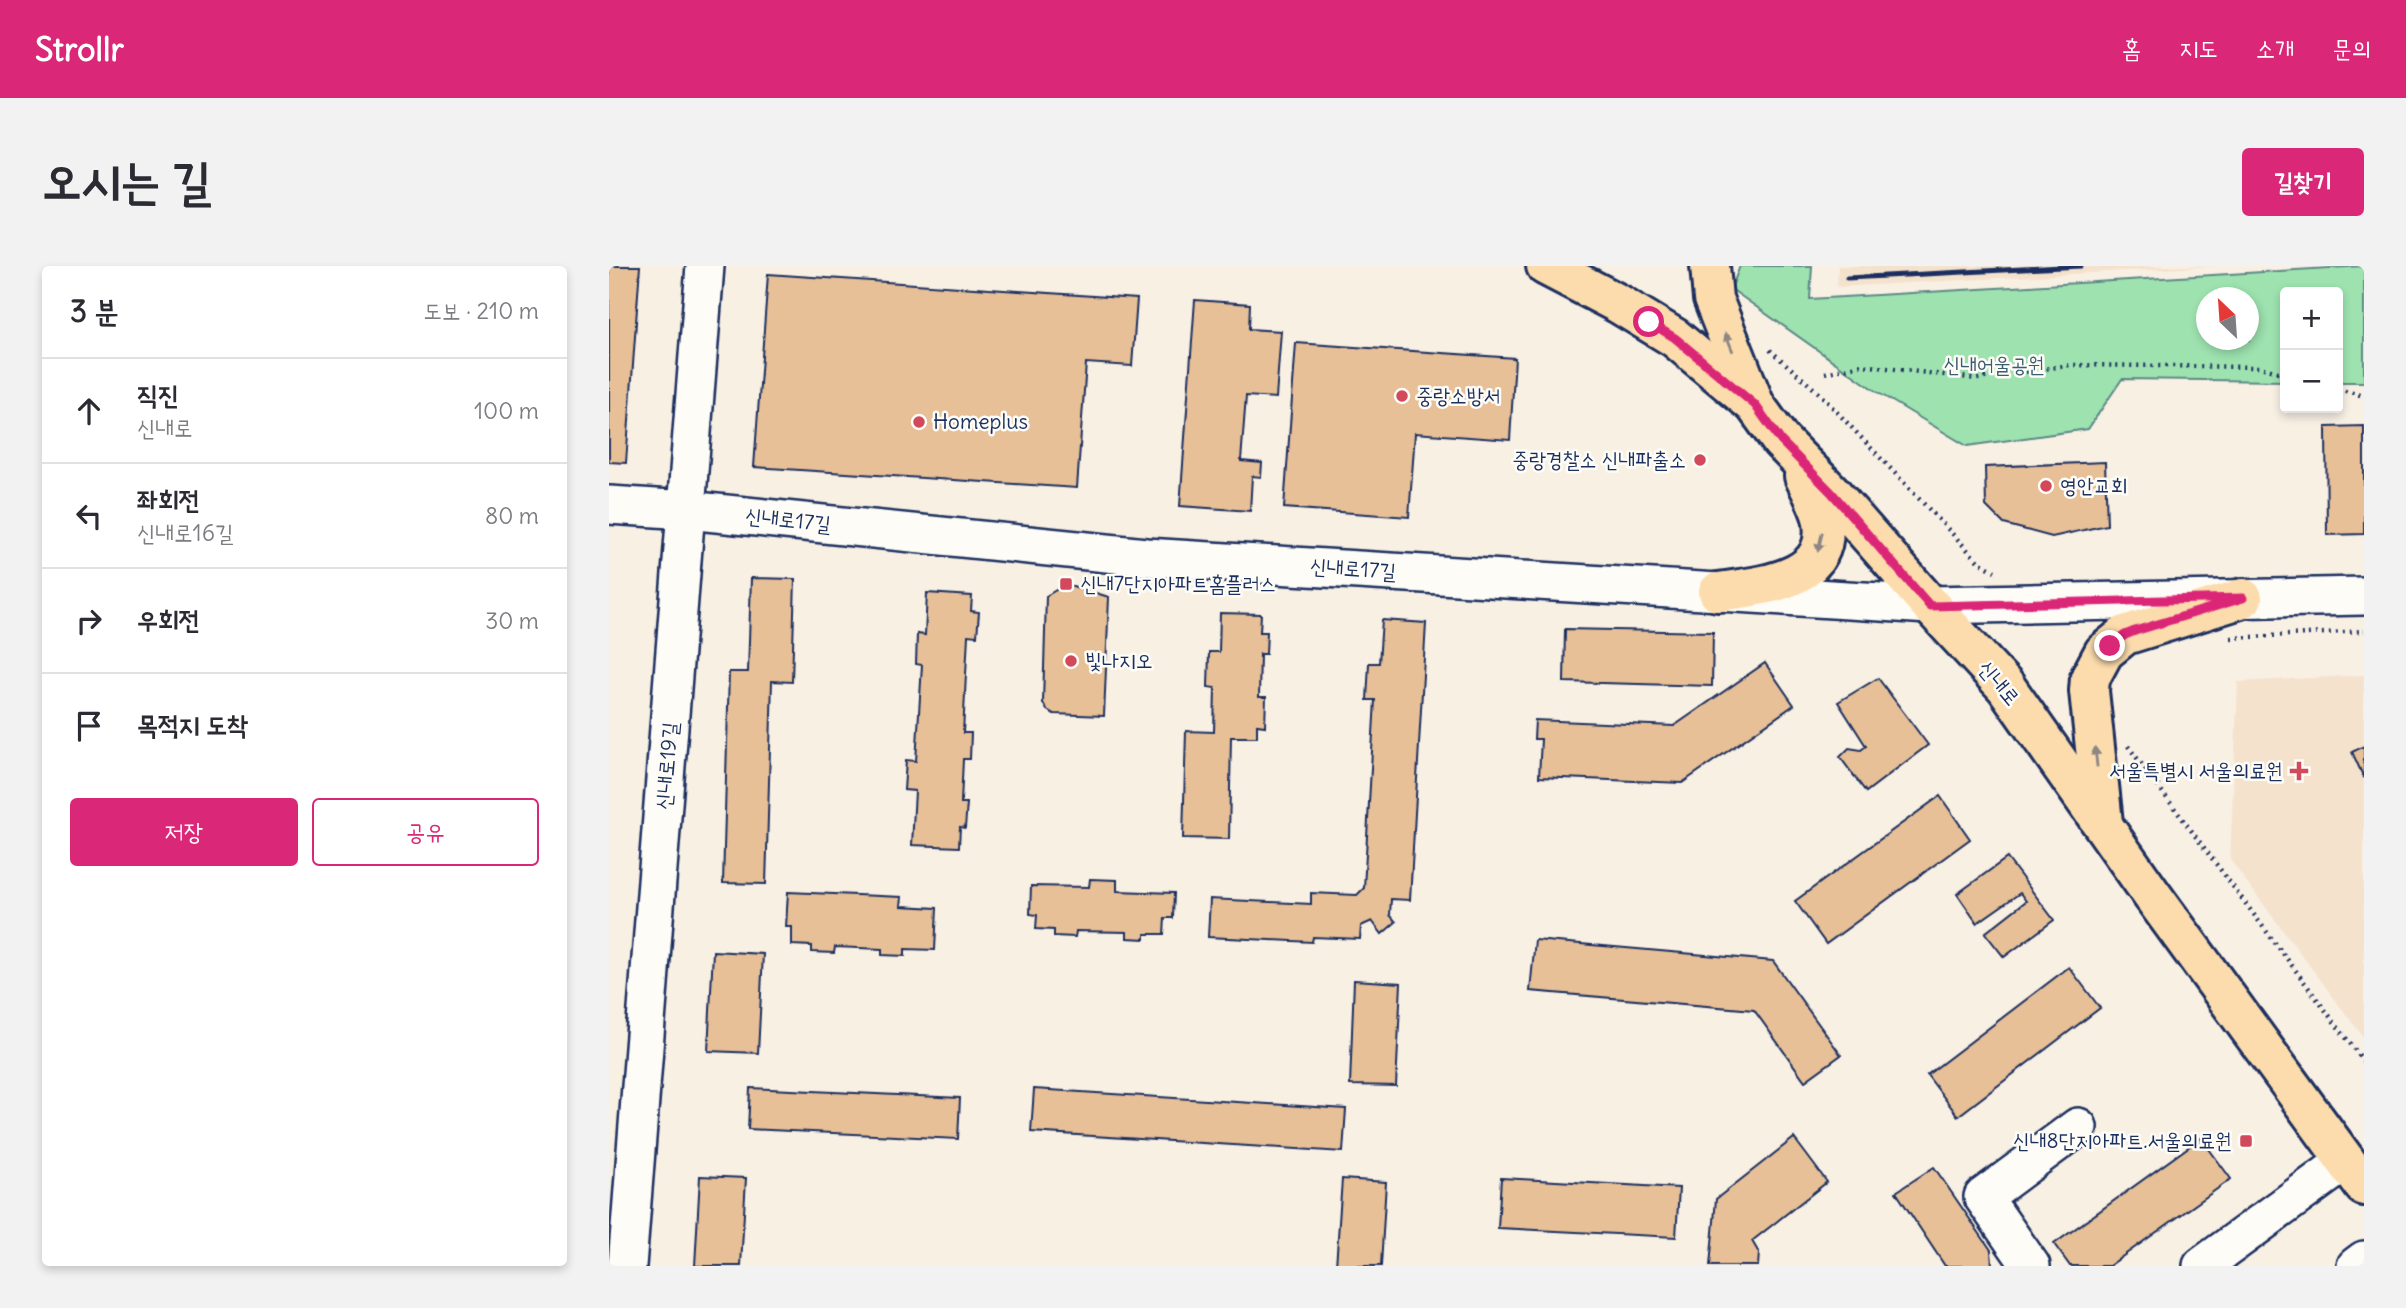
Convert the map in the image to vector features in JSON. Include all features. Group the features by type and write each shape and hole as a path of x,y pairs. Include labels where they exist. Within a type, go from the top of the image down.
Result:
{"main road":[{"name":"신내로","path":"1546,266 1619,304 1675,338 1755,405 1781,441 2006,687 2355,1174"},
{"path":"1710,266 1713,299 1755,405"},
{"path":"1718,592 1772,584 1803,571 1815,559 1822,543 1822,517 1795,455"},
{"path":"2103,825 2089,684 2104,653 2116,640 2135,631 2243,598"}],"street":[{"name":"신내로19길","path":"627,1266 705,266"},
{"name":"신내로17길","path":"609,505 687,510 1146,556 1930,606 2364,596"},
{"path":"2031,1266 1983,1197 2078,1127"},
{"path":"2202,1266 2355,1174"},
{"path":"2356,1266 2364,1260"}],"path":[{"path":"1760,341 1819,393 1979,562 1999,573"},
{"path":"1825,373 1862,365 1977,380 2070,365 2260,367 2280,373"},
{"path":"2343,390 2364,396"},
{"path":"2219,638 2364,631"},
{"path":"2124,741 2364,1062"}],"shaded area":[{"path":"1838,266 2216,266 1837,287"},
{"name":"서울특별시 서울의료원","path":"2364,675 2364,1038 2230,860 2238,682"}],"green space":[{"name":"신내어울공원","path":"1740,266 1812,266 1810,299 2364,266 2364,382 2343,382 2343,287 2280,287 2280,381 2122,379 2088,429 1967,446 1877,392 1731,289"}],"building":[{"path":"609,266 640,266 626,463 609,462"},
{"name":"Homeplus","path":"768,274 1137,299 1132,366 1086,363 1077,488 754,467"},
{"path":"1195,300 1250,304 1249,329 1281,331 1276,398 1246,396 1241,461 1262,463 1261,477 1252,476 1250,511 1180,506"},
{"name":"중랑소방서","path":"1296,343 1515,358 1510,440 1415,433 1409,517 1284,508"},
{"path":"2364,426 2364,534 2327,535 2326,427"},
{"name":"영안교회","path":"2105,462 2107,525 2052,537 2004,524 1986,506 1985,467"},
{"path":"751,578 795,579 792,682 772,681 766,884 723,883 729,672 748,672"},
{"path":"1066,584 1109,597 1104,716 1054,714 1047,710 1043,703 1046,596"},
{"path":"927,593 972,596 971,611 979,612 977,636 968,635 963,733 971,733 970,759 963,759 961,803 967,803 965,828 960,827 959,847 912,845 915,791 904,790 906,760 916,761 922,665 916,664 917,634 925,635"},
{"path":"1220,613 1261,614 1260,632 1267,632 1266,654 1260,654 1259,697 1266,697 1265,726 1257,725 1257,737 1231,737 1229,839 1183,838 1186,731 1214,732 1215,688 1208,687 1209,652 1219,652"},
{"path":"1382,620 1426,623 1410,900 1391,899 1390,915 1396,922 1382,934 1372,921 1361,926 1360,939 1313,937 1312,942 1208,937 1210,899 1311,904 1311,893 1357,895 1364,888 1375,700 1367,700 1369,663 1379,663"},
{"path":"1565,629 1713,632 1712,686 1564,682"},
{"path":"1765,663 1794,705 1682,783 1539,777 1541,739 1534,739 1535,720 1674,726"},
{"path":"1878,678 1928,745 1866,792 1840,757 1849,748 1861,750 1866,746 1838,702"},
{"path":"2364,746 2364,778 2352,752"},
{"path":"1940,796 1970,839 1826,944 1795,901"},
{"path":"2007,858 2054,920 2004,957 1985,933 2026,901 2020,893 1977,923 1957,894"},
{"path":"1090,879 1117,880 1117,891 1174,893 1173,918 1165,918 1164,934 1145,934 1145,939 1127,938 1127,932 1076,931 1075,937 1054,936 1054,930 1036,929 1037,915 1030,914 1031,886 1089,887"},
{"path":"788,892 902,897 901,906 937,908 935,950 905,949 905,956 882,955 882,949 835,947 834,953 812,952 812,946 792,945 792,927 786,927"},
{"path":"1535,940 1773,961 1841,1055 1805,1081 1754,1010 1530,991"},
{"path":"713,951 763,954 758,1053 708,1051"},
{"path":"2069,967 2100,1008 1958,1116 1927,1075"},
{"path":"1354,980 1401,983 1396,1086 1350,1085"},
{"path":"750,1088 960,1098 958,1139 748,1129"},
{"path":"1034,1089 1346,1109 1343,1152 1031,1132"},
{"path":"1794,1138 1827,1182 1752,1241 1759,1253 1758,1266 1710,1266 1716,1199"},
{"path":"2201,1138 2231,1179 2109,1266 2070,1266 2054,1244"},
{"path":"1934,1167 1991,1250 1992,1266 1945,1266 1896,1192"},
{"path":"700,1176 746,1178 741,1266 695,1266"},
{"path":"1501,1178 1679,1188 1676,1237 1498,1228"},
{"path":"1342,1179 1386,1182 1381,1266 1336,1266"}],"railway":[{"path":"1847,278 2081,266"}],"place":[{"name":"중랑소방서","path":"1402,396"},
{"name":"Homeplus","path":"919,422"},
{"name":"중랑경찰소 신내파출소","path":"1700,460"},
{"name":"영안교회","path":"2046,486"},
{"name":"신내7단지아파트홈플러스","path":"1066,584"},
{"name":"빛나지오","path":"1071,661"},
{"name":"서울특별시 서울의료원","path":"2299,771"},
{"name":"신내8단지아파트.서울의료원","path":"2246,1141"}],"route":[{"path":"1649,322 1675,338 1755,405 1781,441 1831,492 1930,606 2243,598 2135,631 2110,646"}]}
